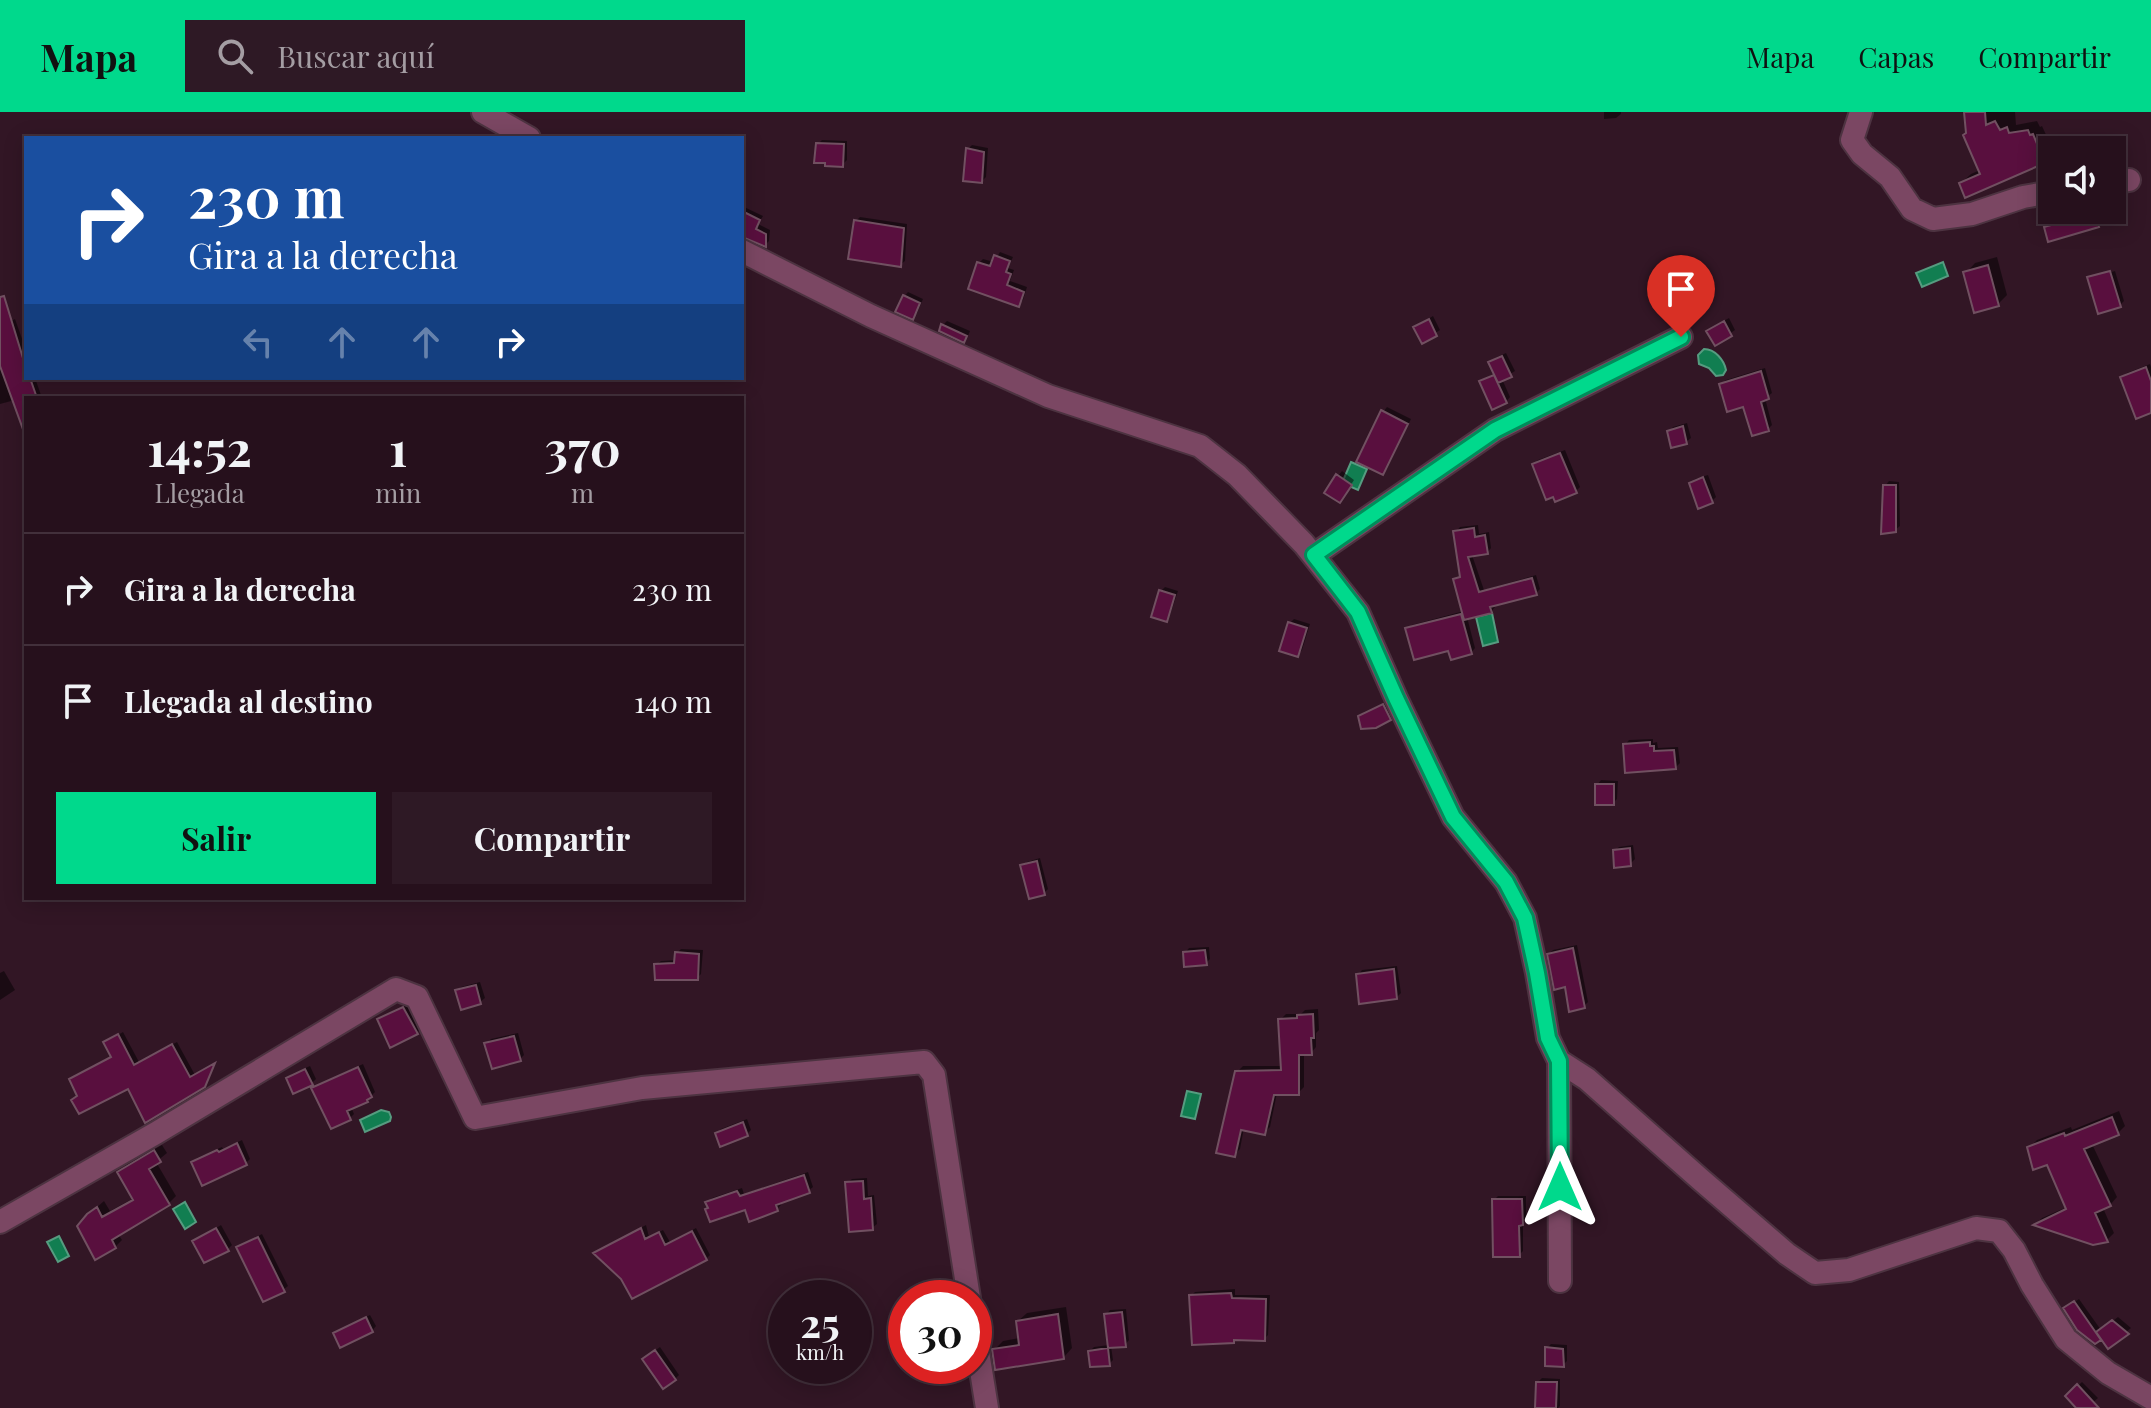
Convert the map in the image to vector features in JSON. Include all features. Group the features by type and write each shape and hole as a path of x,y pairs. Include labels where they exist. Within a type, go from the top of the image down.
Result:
{"street":[{"path":"483,112 525,136"},
{"path":"1861,112 1852,140 1862,154 1890,177 1912,209 1933,219 1972,214 2038,194"},
{"path":"744,252 871,316 1048,396 1200,446 1237,475 1314,555 1358,612 1453,817 1506,882 1525,918 1548,1038 1559,1061 1560,1281"},
{"path":"1314,555 1495,430 1681,337"},
{"path":"0,1222 156,1133 396,989 417,997 475,1118 642,1088 924,1062 934,1075 966,1280"},
{"path":"1559,1061 1587,1079 1787,1254 1815,1273 1849,1270 1976,1228 1999,1231 2014,1250 2066,1339 2108,1373 2151,1398"},
{"path":"983,1384 987,1408"}],"shaded area":[{"path":"1943,262 1948,276 1922,287 1916,273"},
{"path":"1704,349 1721,359 1726,370 1723,375 1716,376 1709,368 1699,364 1698,355"},
{"path":"1351,462 1367,469 1358,490 1342,483"},
{"path":"1492,613 1498,642 1483,646 1476,617"},
{"path":"1187,1091 1201,1094 1195,1119 1181,1116"},
{"path":"381,1110 389,1112 390,1121 365,1132 360,1120"},
{"path":"185,1202 196,1222 185,1229 173,1209"},
{"path":"59,1236 69,1256 58,1262 47,1242"}],"building":[{"path":"1964,112 1985,112 1986,125 1995,121 2000,130 2007,127 2009,133 2028,130 2038,146 2038,166 1965,198 1959,183 1980,174 1963,135 1966,133"},
{"path":"816,143 844,144 843,167 814,163"},
{"path":"966,148 984,152 982,183 963,181"},
{"path":"744,212 760,220 756,229 766,234 766,247 744,238"},
{"path":"854,220 904,228 901,267 848,259"},
{"path":"2055,224 2098,224 2099,227 2048,242 2044,227"},
{"path":"994,255 1010,261 1006,272 1011,274 1007,285 1024,292 1019,307 968,289 977,262 990,266"},
{"path":"1988,265 1999,306 1974,313 1963,272"},
{"path":"2110,271 2121,307 2098,314 2087,277"},
{"path":"903,295 920,303 913,320 895,312"},
{"path":"4,296 24,361 24,380 31,380 36,396 24,396 24,432 0,366 0,297"},
{"path":"1429,319 1437,336 1422,344 1413,327"},
{"path":"1724,321 1732,336 1715,346 1706,331"},
{"path":"941,324 967,336 964,343 939,331"},
{"path":"1502,356 1512,377 1498,383 1488,362"},
{"path":"2146,367 2151,381 2151,413 2136,419 2120,377"},
{"path":"1761,371 1769,399 1761,402 1769,431 1752,436 1743,407 1727,412 1719,384"},
{"path":"1494,375 1507,403 1492,410 1479,381"},
{"path":"1381,410 1408,424 1383,475 1356,462"},
{"path":"1683,426 1687,444 1671,448 1667,431"},
{"path":"1560,453 1577,493 1555,502 1553,497 1546,500 1532,464"},
{"path":"1336,474 1352,485 1340,503 1324,493"},
{"path":"1703,477 1713,503 1698,509 1689,483"},
{"path":"1883,485 1896,485 1896,532 1881,534"},
{"path":"1474,528 1475,537 1485,535 1488,554 1468,557 1479,592 1532,578 1537,595 1490,607 1492,613 1464,620 1453,579 1460,577 1453,531"},
{"path":"1159,590 1175,595 1167,622 1151,617"},
{"path":"1461,614 1472,654 1451,660 1448,651 1414,660 1405,628"},
{"path":"1288,622 1307,628 1298,657 1279,651"},
{"path":"1383,704 1391,720 1376,728 1361,729 1358,716"},
{"path":"1650,742 1654,751 1674,750 1676,769 1625,773 1623,744"},
{"path":"1595,784 1614,784 1614,805 1595,805"},
{"path":"1630,848 1631,866 1614,868 1613,850"},
{"path":"1037,861 1045,895 1029,899 1020,865"},
{"path":"1573,948 1585,1008 1569,1012 1565,987 1554,990 1547,954"},
{"path":"1205,950 1207,965 1184,967 1183,952"},
{"path":"675,952 699,954 698,980 655,980 654,964 674,963"},
{"path":"1394,969 1397,999 1359,1004 1356,974"},
{"path":"476,985 481,1004 461,1010 455,990"},
{"path":"403,1007 418,1034 390,1048 377,1019"},
{"path":"1313,1014 1312,1055 1299,1055 1299,1095 1274,1095 1265,1135 1241,1130 1235,1157 1216,1153 1235,1071 1281,1070 1278,1019"},
{"path":"118,1034 134,1065 172,1044 190,1077 215,1063 205,1087 145,1123 128,1089 79,1114 71,1100 77,1096 69,1079 111,1057 103,1042"},
{"path":"514,1036 521,1061 492,1069 484,1043"},
{"path":"358,1067 372,1097 368,1102 347,1111 351,1120 331,1129 311,1088"},
{"path":"305,1069 313,1085 293,1094 286,1078"},
{"path":"2112,1117 2119,1135 2084,1149 2111,1206 2095,1213 2108,1242 2093,1245 2033,1225 2066,1209 2047,1165 2033,1170 2027,1147"},
{"path":"743,1122 748,1136 720,1147 715,1133"},
{"path":"237,1143 247,1165 202,1186 191,1162"},
{"path":"154,1150 161,1162 149,1169 170,1205 112,1240 116,1248 95,1260 77,1226 97,1207 102,1217 133,1200 117,1172"},
{"path":"804,1175 810,1193 776,1205 778,1211 749,1222 745,1210 710,1222 705,1202 737,1191 740,1196"},
{"path":"863,1181 864,1199 871,1198 873,1230 849,1232 845,1182"},
{"path":"1492,1199 1522,1199 1520,1257 1493,1257"},
{"path":"216,1228 229,1251 204,1263 192,1241"},
{"path":"641,1228 645,1239 659,1232 665,1245 692,1231 707,1260 632,1299 621,1279 593,1253"},
{"path":"258,1237 285,1292 263,1302 236,1247"},
{"path":"1231,1293 1232,1298 1266,1299 1265,1341 1234,1340 1234,1343 1192,1345 1189,1295"},
{"path":"2074,1301 2101,1340 2095,1344 2077,1330 2063,1308"},
{"path":"1122,1312 1126,1347 1108,1348 1104,1314"},
{"path":"1058,1314 1064,1359 995,1370 992,1349 1019,1345 1016,1321"},
{"path":"366,1317 373,1332 340,1348 333,1333"},
{"path":"2112,1320 2129,1334 2108,1349 2096,1332"},
{"path":"1545,1347 1563,1349 1564,1367 1545,1366"},
{"path":"1108,1348 1110,1366 1090,1367 1088,1351"},
{"path":"655,1350 676,1380 663,1389 642,1359"},
{"path":"1536,1382 1557,1382 1556,1408 1535,1408"},
{"path":"2077,1384 2099,1408 2076,1408 2065,1396"}],"route":[{"path":"1560,1187 1559,1061 1548,1038 1525,918 1506,882 1453,817 1358,612 1314,555 1495,430 1681,337"}]}
